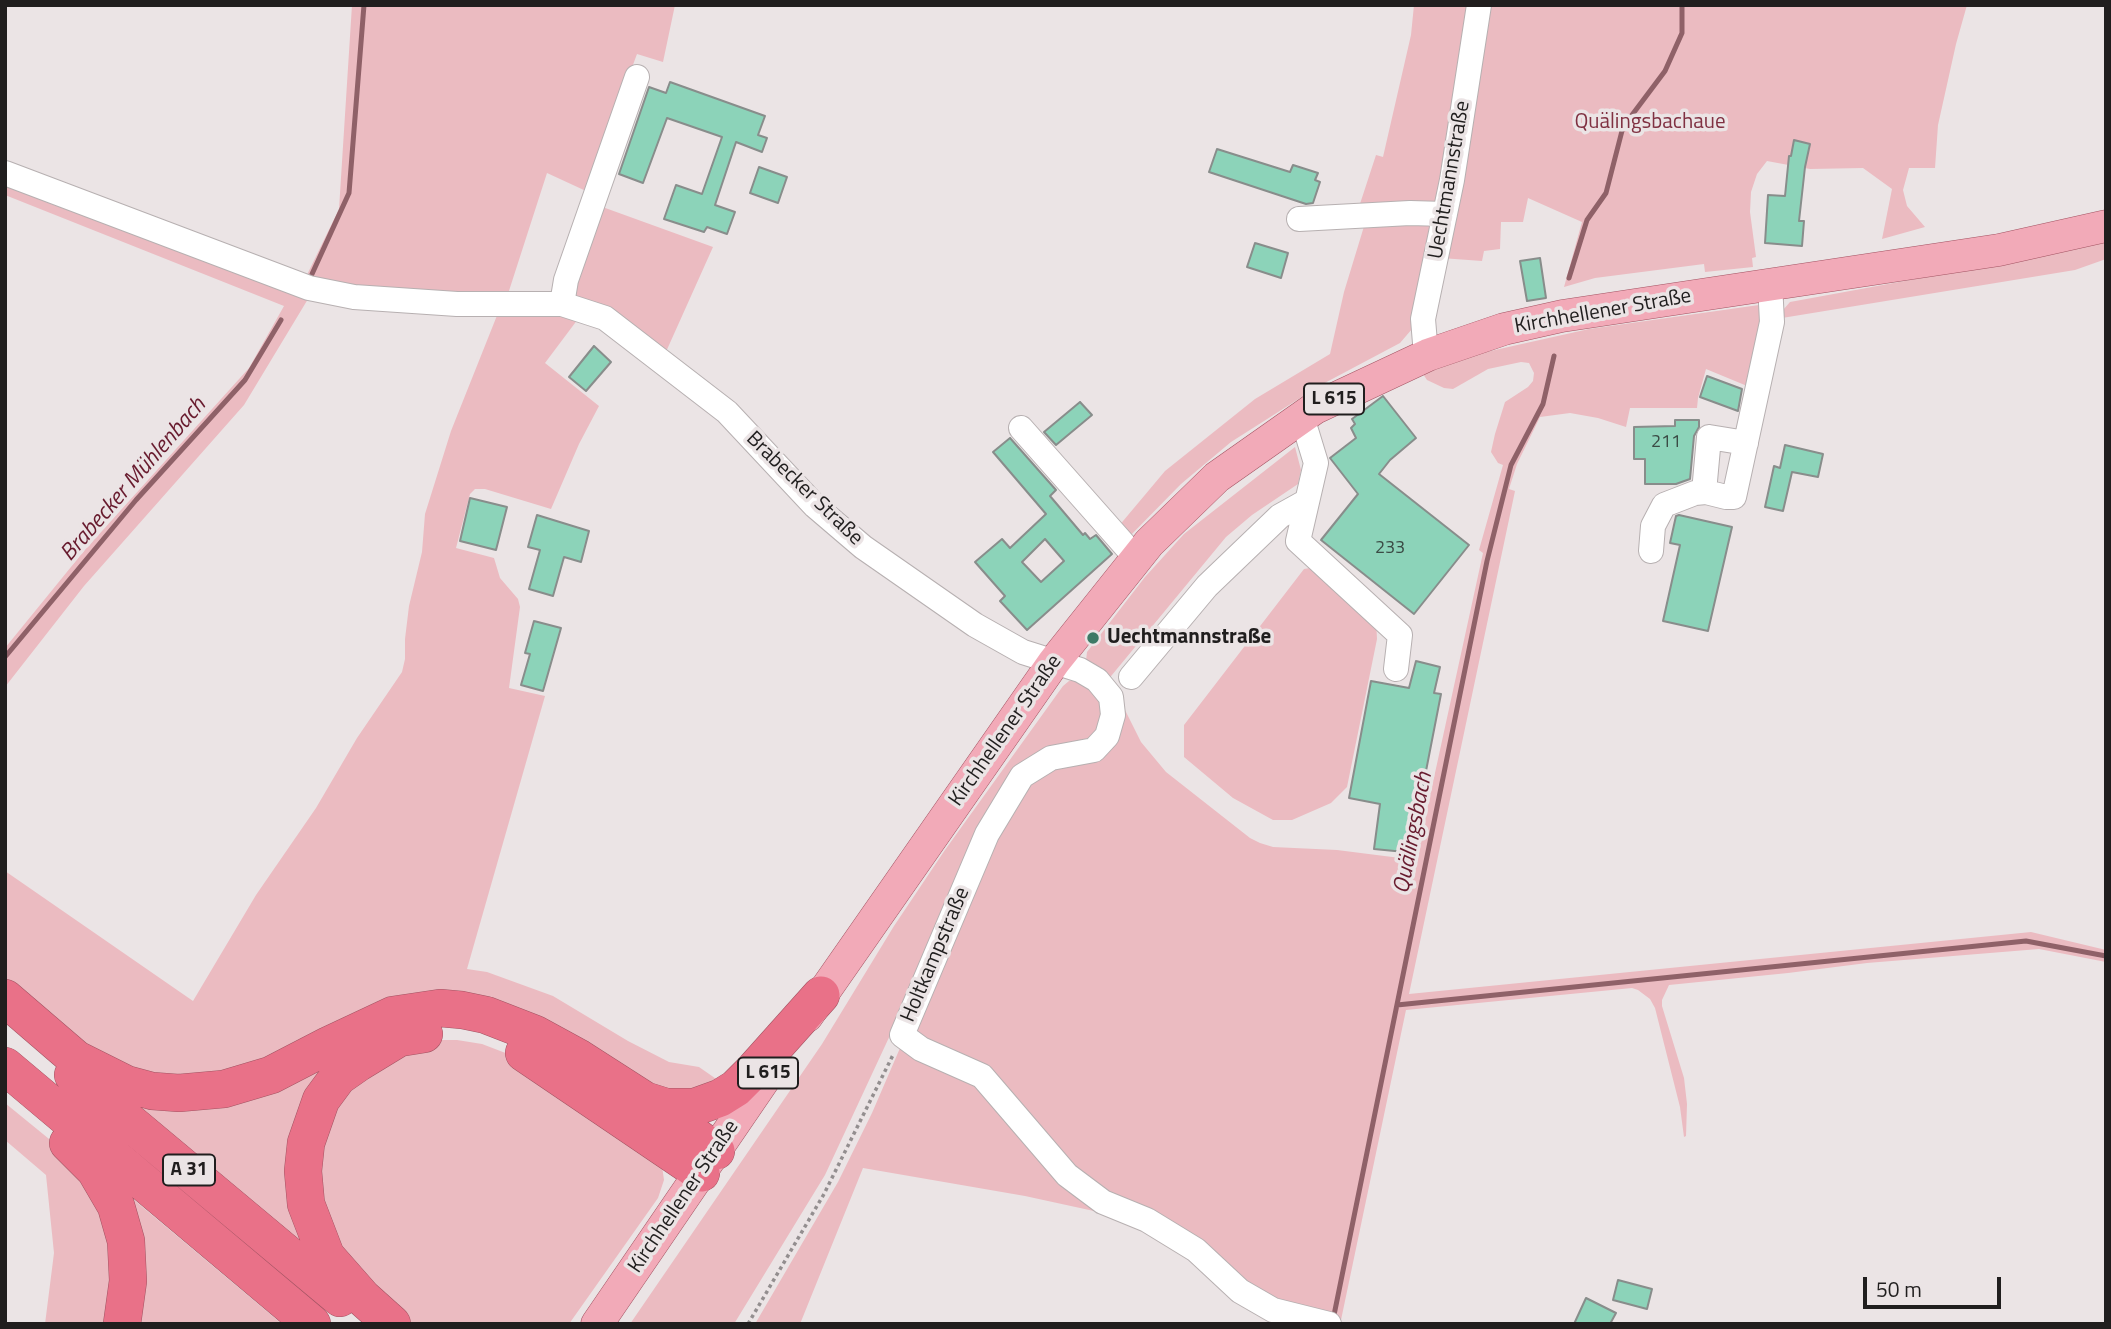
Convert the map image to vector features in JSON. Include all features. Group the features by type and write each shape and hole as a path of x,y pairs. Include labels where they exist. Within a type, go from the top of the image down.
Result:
{"highway":[{"path":"646,1101 666,1107 695,1107 720,1098 736,1088 753,1071 821,995"},
{"path":"5,998 76,1059 126,1084 152,1091 179,1093 224,1089 271,1075 393,1015 440,1008 486,1015 535,1034 579,1058 646,1101 708,1162"},
{"name":"A 31","path":"5,1018 370,1324"},
{"path":"392,1324 363,1298 326,1256 306,1204 303,1171 306,1143 321,1100 338,1077 399,1038 445,1030 485,1037 526,1054 708,1162"},
{"path":"8,1068 17,1097 53,1127 96,1170 116,1206 125,1241 128,1281 122,1324"},
{"name":"A 31","path":"8,1068 312,1324"}],"main road":[{"name":"Kirchhellener Straße","path":"597,1324 821,995 1054,662 1149,543 1217,477 1326,403 1428,355 1504,329 1562,316 1999,250 2106,226"}],"street":[{"name":"Uechtmannstraße","path":"1428,355 1423,319 1452,180 1479,5"},
{"path":"562,304 566,280 637,77"},
{"name":"Brabecker Straße","path":"5,173 309,288 354,297 444,303 562,304 605,318 727,412 815,506 873,555 975,625 1023,652 1054,662"},
{"path":"1299,219 1445,214"},
{"path":"1651,551 1653,526 1664,505 1704,492 1734,497 1772,322 1770,285"},
{"path":"1302,417 1316,463 1298,541 1401,635 1396,669"},
{"path":"1021,428 1136,558"},
{"path":"1704,492 1709,437 1746,443"},
{"path":"1131,677 1207,586 1280,516 1307,501"},
{"name":"Holtkampstraße","path":"1054,662 1080,670 1097,680 1111,696 1113,715 1107,736 1094,750 1051,758 1022,776 987,834 902,1035 921,1049 982,1076 1067,1175 1102,1202 1147,1220 1196,1250 1240,1291 1273,1310 1323,1322"}],"path":[{"path":"748,1324 824,1194 883,1079 902,1035"}],"green space":[{"path":"352,5 675,5 663,62 637,54 586,191 547,173 507,297 304,281 339,209"},
{"path":"1414,5 1472,5 1412,329 1400,343 1319,386 1231,442 1181,484 1128,538 1118,527 1165,471 1255,399 1330,354 1344,292 1369,210 1358,210 1376,155 1383,157 1411,35"},
{"name":"Quälingsbachaue","path":"1486,5 1967,5 1938,125 1935,168 1909,168 1903,190 1907,206 1925,227 1882,239 1892,189 1863,168 1810,169 1767,161 1757,174 1751,192 1750,212 1756,257 1752,258 1753,267 1705,272 1704,264 1595,278 1564,287 1582,222 1528,198 1523,222 1501,222 1500,249 1484,251 1482,261 1441,258"},
{"path":"5,180 46,202 308,299 244,405 84,586 5,687 5,648 84,551 249,368 284,306 5,195"},
{"path":"597,205 713,247 665,354 575,294"},
{"path":"2106,240 2106,259 2075,270 1782,318 1783,310 1790,302 2008,262"},
{"path":"1759,305 1763,307 1752,388 1706,369 1697,408 1630,408 1626,427 1570,413 1540,417 1517,464 1509,489 1515,491 1409,994 2031,932 2106,950 2106,962 2039,949 1867,963 1669,985 1662,1006 1684,1078 1687,1104 1684,1137 1680,1107 1655,1008 1650,999 1638,990 1632,988 1406,1010 1341,1320 1288,1309 1211,1257 1103,1213 1025,1196 863,1168 800,1324 755,1324 838,1182 872,1113 988,844 1032,776 1068,763 1124,708 1141,742 1166,772 1250,838 1273,847 1337,850 1416,860 1483,553 1479,550 1503,465 1498,463 1491,452 1495,434 1505,402 1528,387 1533,381 1534,373 1529,363 1521,362 1488,369 1453,389 1427,380 1423,374 1486,352 1589,329"},
{"path":"498,313 581,315 545,363 599,406 551,509 485,489 475,489 470,494 456,548 494,558 500,578 518,599 520,607 509,688 545,696 467,969 487,972 553,996 628,1041 669,1062 699,1067 722,1083 671,1095 511,1007 239,1073 153,1077 86,1048 5,982 5,871 193,1001 256,895 316,808 357,738 402,672 409,606 422,552 425,514 451,431"},
{"path":"1295,447 1301,470 1298,484 1252,515 1226,537 1107,681 1086,661 1087,652 1145,577 1184,534"},
{"path":"1316,567 1376,619 1377,639 1347,787 1331,803 1292,820 1273,820 1233,798 1184,757 1184,725 1304,569"},
{"path":"1077,679 1088,683 1106,711 1095,734 1089,738 1051,747 912,988 825,1175 734,1324 630,1324 822,1044 894,926 945,850 1063,686"},
{"path":"424,1040 457,1040 482,1044 516,1057 662,1166 664,1180 658,1198 569,1324 399,1324 340,1264 311,1154 343,1087"},
{"path":"333,1067 306,1238 301,1242 133,1102"},
{"path":"5,1103 54,1143 85,1175 116,1242 110,1324 45,1324 54,1253 46,1175 5,1140"},
{"path":"127,1194 282,1324 133,1324"}],"building":[{"path":"670,82 765,116 758,135 767,138 762,152 736,142 715,205 735,212 727,234 707,227 704,232 664,219 676,185 702,194 722,137 667,118 643,183 619,174 649,87 666,93"},
{"path":"1794,140 1810,144 1799,221 1804,221 1802,246 1765,243 1768,195 1785,196 1789,156"},
{"path":"1217,149 1290,172 1293,165 1318,173 1315,180 1320,182 1313,203 1306,204 1209,172"},
{"path":"759,167 787,177 778,203 750,193"},
{"path":"1255,243 1288,253 1281,278 1247,267"},
{"path":"1540,258 1546,298 1527,301 1520,261"},
{"path":"594,346 611,362 586,391 569,377"},
{"path":"1707,376 1742,389 1738,411 1700,397"},
{"path":"1383,396 1416,438 1390,460 1379,474 1469,545 1414,614 1321,540 1358,494 1330,458 1356,438 1351,428 1355,424 1352,419"},
{"path":"1080,402 1092,415 1056,445 1044,432"},
{"path":"1675,420 1699,420 1694,436 1690,479 1676,484 1645,484 1645,459 1634,459 1634,427 1675,426"},
{"path":"1010,438 1056,490 1050,496 1083,535 1085,533 1090,539 1096,535 1112,554 1027,630 1000,601 1005,596 975,562 1002,539 1010,548 1046,514 993,452","holes":["1045,539 1064,561 1041,582 1022,562"]},
{"path":"1785,445 1823,454 1818,477 1792,472 1783,511 1765,507 1774,466 1780,468"},
{"path":"470,498 507,507 496,550 460,541"},
{"path":"537,515 589,531 581,562 564,557 553,596 529,589 540,550 528,547"},
{"path":"1676,516 1732,527 1708,631 1663,621 1680,545 1670,543"},
{"path":"534,621 561,628 543,691 521,685 530,654 525,653"},
{"path":"1416,661 1440,667 1434,693 1441,694 1418,812 1410,810 1405,852 1374,849 1380,804 1349,798 1371,681 1409,688"},
{"path":"1618,1280 1652,1289 1647,1309 1613,1300"},
{"path":"1586,1298 1616,1313 1610,1324 1574,1324"}],"waterway":[{"name":"Brabecker Mühlenbach","path":"312,274 349,193 364,5"},
{"name":"Quälingsbach","path":"1569,278 1587,220 1606,193 1623,127 1665,71 1682,33 1682,5"},
{"name":"Brabecker Mühlenbach","path":"5,657 136,500 245,380 281,320"},
{"name":"Quälingsbach","path":"1333,1320 1487,561 1511,465 1543,404 1554,356"},
{"path":"1397,1005 2026,941 2106,956"}],"place":[{"name":"Uechtmannstraße","path":"1093,638"}]}
